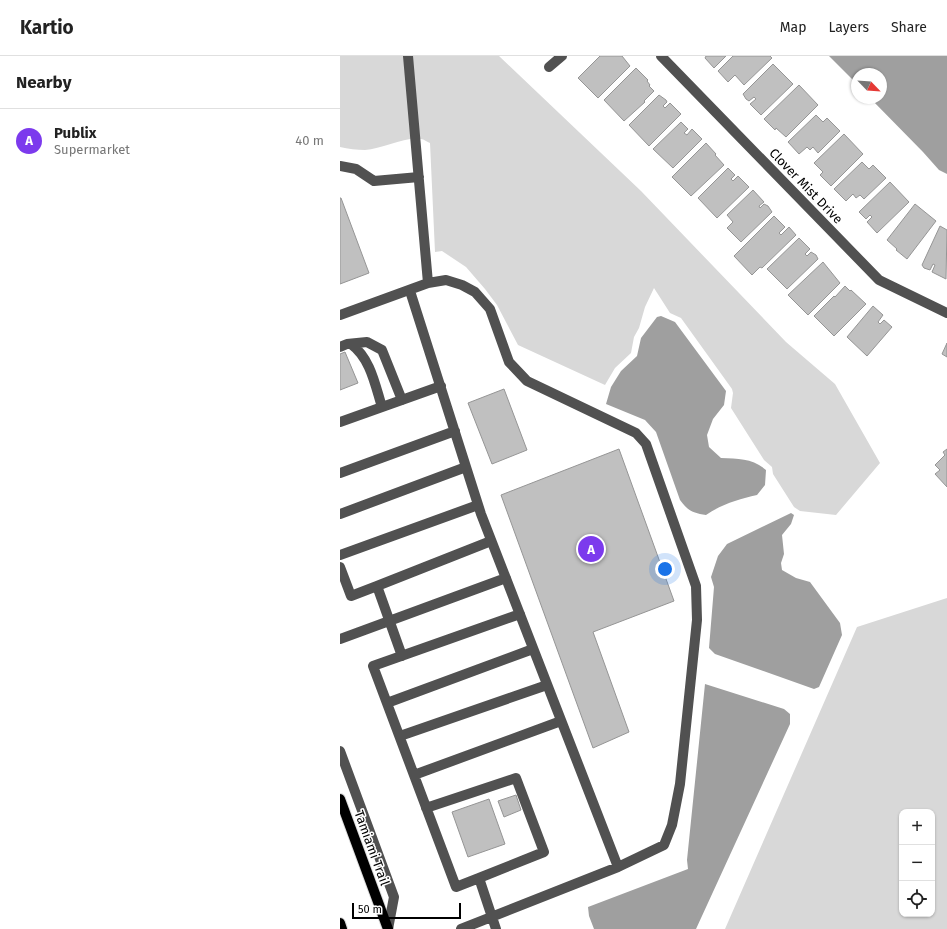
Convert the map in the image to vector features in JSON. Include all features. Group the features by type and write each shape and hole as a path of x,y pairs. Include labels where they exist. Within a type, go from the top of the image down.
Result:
{"main road":[{"name":"Tamiami Trail","path":"340,799 388,929"},
{"path":"340,923 342,929"}],"street":[{"path":"408,56 428,283"},
{"path":"549,67 562,56"},
{"name":"Clover Mist Drive","path":"661,56 879,280 947,313"},
{"path":"340,166 356,169 374,181 419,177"},
{"path":"340,315 410,291 428,283 446,280 462,285 475,292 490,309 509,362 527,381 636,433 646,444 696,586 697,620 680,784 672,826 664,845 618,867 460,929"},
{"path":"410,291 478,505 618,867"},
{"path":"340,347 367,342 382,350 402,400"},
{"path":"351,344 359,350 370,367 382,407"},
{"path":"340,422 441,386"},
{"path":"340,473 455,431"},
{"path":"340,514 466,467"},
{"path":"340,555 478,505"},
{"path":"340,567 350,596 492,541"},
{"path":"340,639 506,578"},
{"path":"377,586 402,656"},
{"path":"426,808 516,778 544,852 456,887 426,808 400,736 373,666 520,614"},
{"path":"387,702 533,650"},
{"path":"400,736 547,685"},
{"path":"414,775 561,721"},
{"path":"340,751 394,897 388,929"},
{"path":"479,878 496,929"}],"shaded area":[{"path":"340,56 499,56 641,191 786,342 835,384 880,463 836,515 800,511 794,507 773,474 772,467 764,460 731,408 733,393 732,389 681,318 670,313 654,288 645,307 639,328 634,337 631,353 615,368 605,385 518,345 497,305 466,267 442,251 435,252 430,143 422,139 408,139 365,150 340,147"},
{"path":"829,56 947,56 947,174 939,170 876,104 887,104 887,68 851,68 851,78"},
{"path":"661,316 675,322 726,391 724,405 713,419 707,435 709,447 721,458 750,461 766,470 765,485 757,495 731,502 706,515 691,511 680,500 656,432 645,420 606,404 611,387 621,371 637,356 641,338 657,317"},
{"path":"791,513 794,515 791,524 782,535 784,554 781,563 782,570 796,578 810,582 840,623 842,635 819,687 814,689 715,654 709,648 714,587 711,577 718,556 727,544"},
{"path":"947,598 947,929 725,929 857,627"},
{"path":"705,684 784,709 790,714 790,724 696,929 594,929 589,916 588,907 688,869 687,860"}],"building":[{"path":"600,56 622,56 630,66 598,98 578,78"},
{"path":"706,56 726,56 714,68 705,58"},
{"path":"733,56 770,56 772,58 744,85 735,75 728,82 718,71"},
{"path":"773,64 793,84 761,115 750,104 756,99 754,97 749,101 743,94"},
{"path":"636,68 648,80 649,86 654,91 644,101 645,102 624,121 604,100"},
{"path":"799,85 818,105 786,137 776,128 775,130 764,119"},
{"path":"659,95 667,102 663,106 665,108 670,103 681,114 649,146 629,125"},
{"path":"816,115 823,122 827,118 840,131 818,153 813,147 810,150 807,147 799,154 788,142"},
{"path":"681,122 688,129 684,133 687,135 692,129 702,139 673,168 653,149"},
{"path":"844,134 863,154 831,186 820,175 823,172 814,163"},
{"path":"706,143 724,165 691,196 672,177"},
{"path":"862,162 869,169 873,165 886,178 864,199 860,195 856,198 853,194 846,201 834,189"},
{"path":"728,168 735,175 731,179 733,181 738,176 749,187 717,218 698,198"},
{"path":"890,182 909,202 877,233 867,222 872,217 870,215 866,219 859,212"},
{"path":"753,190 764,202 759,206 760,208 764,204 768,206 772,212 741,242 727,228 733,222 727,215"},
{"path":"340,198 369,273 340,284"},
{"path":"915,204 936,221 907,259 887,240"},
{"path":"774,216 785,227 779,233 781,235 789,227 796,235 762,268 760,267 752,275 734,256"},
{"path":"940,226 947,230 946,279 932,272 935,265 933,264 930,270 924,268 922,265"},
{"path":"799,238 810,249 805,254 807,256 811,252 816,255 818,259 787,289 767,269"},
{"path":"823,262 840,283 808,315 788,295"},
{"path":"845,286 866,304 834,336 814,316"},
{"path":"873,306 883,315 878,322 880,324 884,320 892,327 867,356 847,337"},
{"path":"947,343 947,357 942,354"},
{"path":"345,352 358,383 340,390 340,354"},
{"path":"504,389 527,450 492,464 468,403"},
{"path":"619,449 674,601 593,632 629,732 593,748 501,495"},
{"path":"947,449 947,487 935,474 940,470 935,465 945,455 943,452"},
{"path":"516,795 521,810 504,817 498,801"},
{"path":"489,799 505,844 468,857 452,812"}],"place":[{"name":"Publix","path":"591,549"}]}
